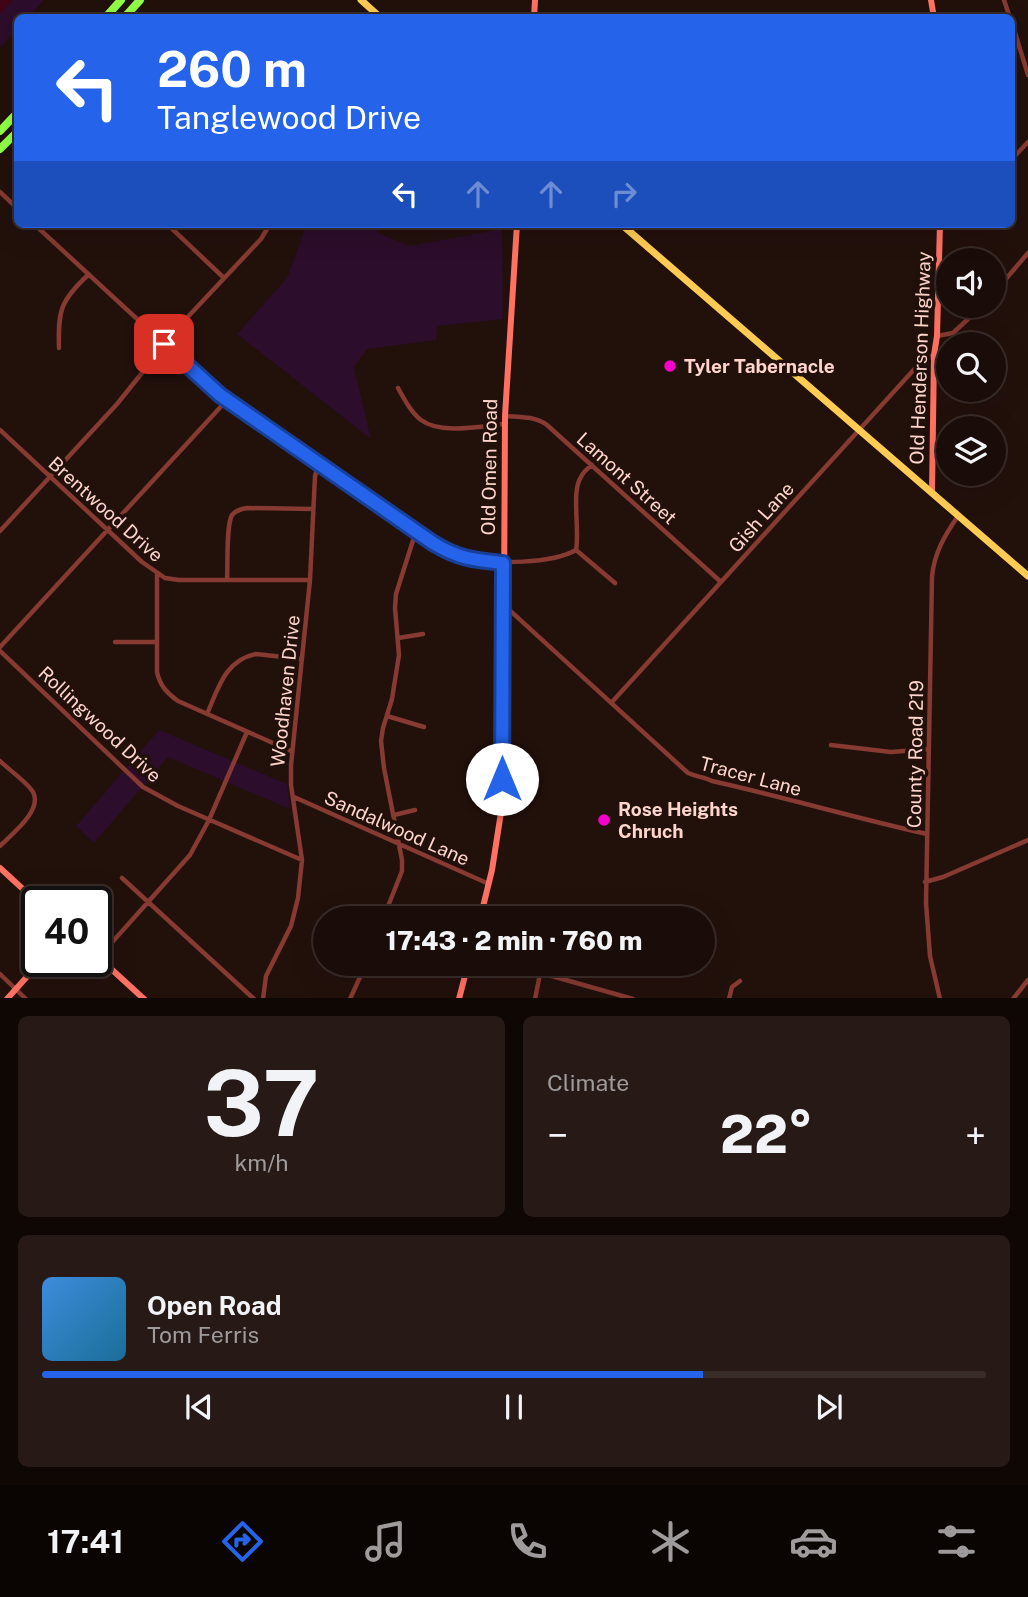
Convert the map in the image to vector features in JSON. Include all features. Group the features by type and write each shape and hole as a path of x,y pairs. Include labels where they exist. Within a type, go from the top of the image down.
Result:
{"highway":[{"path":"109,14 121,0"},
{"path":"128,14 140,0"},
{"path":"0,131 14,116"},
{"path":"0,149 14,135"}],"main road":[{"path":"361,0 377,14"},
{"path":"626,228 1028,576"}],"street":[{"path":"1015,33 1028,75"},
{"path":"1015,156 1028,142"},
{"path":"0,192 14,205"},
{"path":"38,228 227,400 450,553 467,559 503,563 564,556 576,550"},
{"path":"171,228 224,278"},
{"path":"0,531 117,404 164,344 261,239 268,228"},
{"name":"Old Omen Road","path":"483,906 502,806 505,416 517,228"},
{"name":"Old Henderson Highway","path":"937,332 940,228"},
{"path":"1006,279 1028,253"},
{"path":"59,348 58,322 65,300 88,275"},
{"path":"954,332 969,318"},
{"name":"Old Henderson Highway","path":"932,492 936,342"},
{"name":"Gish Lane","path":"611,702 919,364 934,355"},
{"path":"398,388 415,414 423,422 436,428 505,424"},
{"path":"0,649 227,400"},
{"name":"Lamont Street","path":"505,416 540,419 721,582"},
{"name":"Brentwood Drive","path":"0,430 157,573 159,682 171,696 291,751"},
{"name":"Woodhaven Drive","path":"263,998 269,967 296,912 302,860 290,785 291,751 310,580 315,476 319,463"},
{"path":"576,550 577,485 582,474 592,465"},
{"path":"228,580 229,525 237,510 313,509"},
{"name":"County Road 219","path":"940,998 930,956 925,882 933,568 942,541 958,516"},
{"path":"388,906 402,871 400,844 382,755 382,741 399,655 396,594 416,531"},
{"path":"576,550 615,583"},
{"path":"157,573 165,578 179,580 310,580"},
{"name":"Tracer Lane","path":"504,605 688,773 927,834"},
{"path":"398,638 423,634"},
{"path":"115,642 157,642"},
{"name":"Rollingwood Drive","path":"0,649 143,787 162,799 302,860"},
{"path":"207,714 222,680 234,663 248,655 256,654 302,659"},
{"path":"387,716 424,727"},
{"path":"112,941 190,855 209,820 247,732"},
{"path":"831,745 891,752 929,749"},
{"path":"0,761 30,788 36,799 33,811 0,846"},
{"name":"Sandalwood Lane","path":"293,797 489,884"},
{"path":"394,815 415,810"},
{"path":"925,882 943,877 1028,840"},
{"path":"0,868 21,887"},
{"path":"122,878 253,998"},
{"path":"112,969 143,998"},
{"path":"0,974 25,998"},
{"path":"350,998 360,976"},
{"path":"459,998 465,976"},
{"path":"535,998 540,976"},
{"path":"552,976 629,998"},
{"path":"8,998 27,977"},
{"path":"1014,998 1028,980"},
{"path":"729,998 732,987 740,981"}],"shaded area":[{"path":"0,0 44,0 31,14 14,14 14,32 0,48"},
{"path":"306,228 377,228 378,233 410,246 502,229 503,319 437,326 436,340 367,349 354,367 371,439 237,334 287,278"},
{"path":"159,730 287,784 290,809 168,757 94,843 76,826"}],"waterway":[{"path":"0,8 7,0"}],"place":[{"name":"Tyler Tabernacle","path":"670,366"},
{"name":"Rose Heights Chruch","path":"604,820"}],"route":[{"path":"164,344 220,395 433,543 467,559 503,563 502,779"}]}
